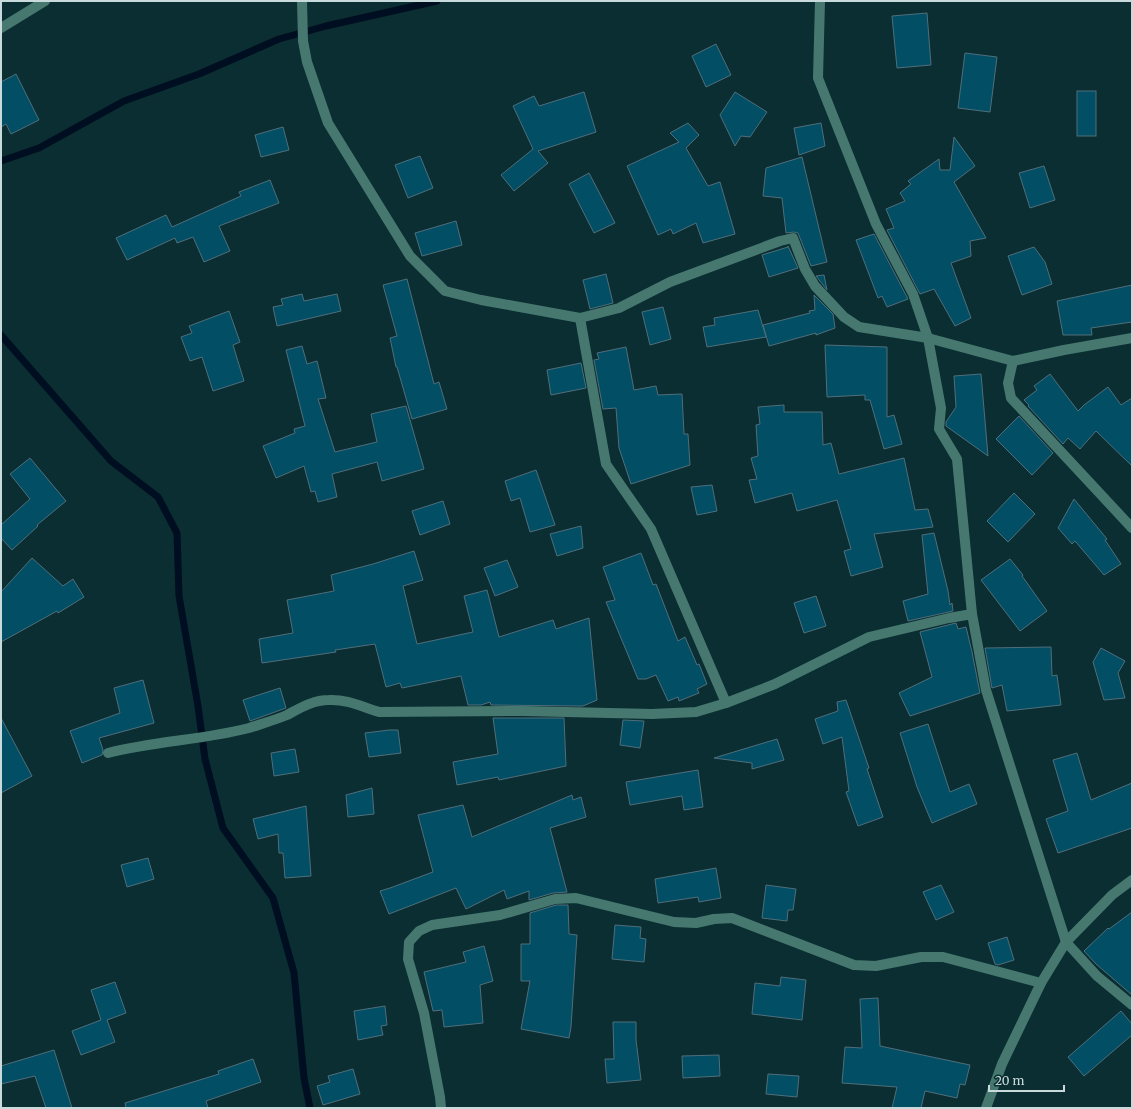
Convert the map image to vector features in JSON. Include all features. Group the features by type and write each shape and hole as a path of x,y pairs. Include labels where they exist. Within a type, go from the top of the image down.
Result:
{"street":[{"path":"1,28 45,1"},
{"path":"302,1 303,41 307,62 328,123 410,256 445,291 480,300 580,318 619,308 670,282 780,241 793,238 805,269 815,286 844,317 859,327 928,338 1013,362 1064,350 1132,338"},
{"path":"820,1 818,78 876,224 914,294 928,338 941,408 939,429 957,459 972,614 986,690 1066,942 1097,976 1132,1004"},
{"path":"580,318 606,464 651,529 726,703"},
{"path":"1013,362 1008,383 1011,398 1132,528"},
{"path":"108,753 128,748 210,736 250,728 286,715 305,704 328,700 348,701 363,708 379,712 523,711 652,714 696,712 726,703 775,684 869,638 949,618 972,614"},
{"path":"986,1108 1002,1064 1041,982 1066,942 1112,895 1132,880"},
{"path":"441,1108 424,1013 408,959 409,942 419,931 432,925 500,915 556,899 576,898 674,922 696,923 714,919 732,918 854,965 876,966 921,957 943,957 1041,982"}],"building":[{"path":"927,13 931,65 897,68 892,16"},
{"path":"716,44 731,75 706,87 692,56"},
{"path":"965,53 997,57 990,112 958,108"},
{"path":"16,74 39,120 11,134 6,124 1,127 1,82"},
{"path":"1077,91 1096,91 1096,136 1077,136"},
{"path":"584,92 596,132 538,151 548,163 514,191 501,175 533,149 513,106 534,96 539,106"},
{"path":"735,92 767,112 750,137 741,136 735,146 720,115"},
{"path":"688,123 699,135 686,148 708,186 720,182 735,234 703,243 696,223 673,234 671,229 658,235 627,166 679,142 670,133"},
{"path":"821,123 825,146 799,155 794,128"},
{"path":"283,127 289,150 261,157 255,135"},
{"path":"954,137 975,166 954,182 986,238 970,241 971,256 951,263 971,318 955,326 934,289 920,294 887,230 894,228 886,209 905,201 900,193 911,184 908,181 939,159 940,170 950,170"},
{"path":"420,156 433,188 408,198 395,165"},
{"path":"802,157 827,262 811,266 798,233 786,233 782,198 763,196 766,168"},
{"path":"1044,166 1055,200 1030,208 1019,173"},
{"path":"589,173 615,223 594,233 569,184"},
{"path":"270,180 279,203 219,226 230,251 204,262 193,237 177,243 175,238 127,260 116,238 166,215 172,227 241,196 239,192"},
{"path":"456,221 462,245 422,256 415,233"},
{"path":"874,234 908,299 887,307 882,296 878,298 856,240"},
{"path":"788,246 798,268 769,277 762,255"},
{"path":"1034,247 1045,262 1052,284 1022,295 1008,256"},
{"path":"606,274 613,303 590,309 583,280"},
{"path":"824,275 827,290 816,276"},
{"path":"407,279 434,384 439,382 447,409 412,419 396,367 390,338 397,336 383,285"},
{"path":"1132,285 1132,322 1091,328 1092,335 1063,335 1057,301"},
{"path":"302,294 304,301 337,294 341,311 277,326 273,307 283,305 281,299"},
{"path":"814,295 833,314 835,328 816,335 816,333 769,346 763,325 810,313 809,311 815,310"},
{"path":"663,307 671,339 650,345 642,312"},
{"path":"758,310 766,337 707,347 703,327 715,325 714,318"},
{"path":"229,311 240,342 233,345 244,381 213,391 202,357 190,361 181,337 192,333 189,326"},
{"path":"825,345 887,347 887,417 894,415 902,444 884,449 870,400 865,400 865,395 827,397"},
{"path":"302,346 307,364 317,361 326,398 318,399 335,452 377,442 371,414 406,406 424,469 382,481 377,462 332,474 337,497 318,502 315,491 311,492 304,466 276,478 263,446 295,433 294,429 305,426 286,350"},
{"path":"626,347 634,390 656,386 658,395 682,394 684,434 688,434 690,465 631,484 619,448 616,408 603,409 594,360 599,359 597,353"},
{"path":"581,363 586,388 551,395 547,370"},
{"path":"981,374 988,456 946,426 946,422 956,407 954,376"},
{"path":"1050,374 1078,411 1108,387 1121,405 1132,398 1132,466 1096,431 1080,449 1068,438 1063,444 1028,406 1029,405 1024,400 1037,390 1034,386"},
{"path":"784,405 784,412 822,412 823,445 831,443 839,474 904,458 915,510 928,509 933,527 874,534 883,567 851,576 844,551 851,549 837,500 797,511 792,493 755,503 749,480 757,479 751,458 758,456 756,425 760,424 758,407"},
{"path":"1019,416 1053,453 1032,475 996,439"},
{"path":"30,458 66,501 37,525 38,526 12,550 1,538 1,525 30,499 10,474"},
{"path":"536,470 555,525 530,532 520,498 511,501 505,481"},
{"path":"712,485 717,511 697,515 691,487"},
{"path":"1014,493 1035,514 1008,542 987,521"},
{"path":"1074,499 1107,539 1105,540 1121,564 1104,575 1075,541 1072,544 1058,528"},
{"path":"443,501 450,524 420,535 412,511"},
{"path":"581,526 583,548 557,556 550,534"},
{"path":"934,533 950,605 952,603 953,611 908,621 903,601 928,594 922,535"},
{"path":"414,551 423,580 403,586 417,644 473,632 464,596 487,590 499,637 553,620 556,629 589,618 597,700 583,706 491,705 490,702 481,705 468,705 461,676 402,688 400,683 386,687 375,644 335,650 336,652 262,663 259,639 293,633 287,600 334,591 331,575"},
{"path":"641,553 653,585 656,584 678,641 685,637 697,665 699,664 707,684 697,689 699,693 679,701 678,697 668,701 656,675 646,679 638,679 606,602 615,600 603,567"},
{"path":"32,558 63,586 73,579 84,597 58,613 57,611 1,642 1,592"},
{"path":"1010,559 1023,575 1022,576 1047,611 1020,631 981,580"},
{"path":"507,560 518,587 495,596 484,568"},
{"path":"816,596 826,626 804,633 794,603"},
{"path":"956,623 958,629 966,627 980,693 910,716 899,693 932,677 920,632"},
{"path":"1051,647 1052,676 1057,675 1061,705 1007,711 1002,685 992,688 985,648"},
{"path":"1101,648 1125,661 1118,673 1125,698 1104,700 1093,662"},
{"path":"143,680 154,723 99,738 103,750 102,755 82,763 70,731 120,713 114,688"},
{"path":"280,688 286,708 250,721 243,700"},
{"path":"846,700 869,768 867,769 883,817 858,826 846,792 849,791 842,737 823,744 815,719 838,711 837,702"},
{"path":"1,718 32,776 1,793"},
{"path":"493,718 564,718 566,766 499,780 498,777 457,785 453,762 498,754"},
{"path":"623,720 644,721 640,748 620,745"},
{"path":"928,724 950,792 969,784 977,804 932,823 917,787 900,733"},
{"path":"398,730 401,753 369,757 365,733"},
{"path":"777,739 784,760 752,769 752,763 714,758"},
{"path":"295,749 299,772 274,776 271,753"},
{"path":"1077,753 1091,800 1132,783 1132,828 1058,853 1046,819 1068,811 1053,760"},
{"path":"698,770 703,807 684,810 682,796 630,805 626,782"},
{"path":"372,788 374,814 348,817 346,795"},
{"path":"572,795 573,800 581,797 586,817 550,828 567,892 553,893 529,900 529,891 507,899 504,890 466,909 456,888 389,914 380,891 433,872 418,815 463,805 472,837"},
{"path":"306,806 311,876 285,878 283,853 279,853 278,834 258,839 253,819"},
{"path":"148,858 154,879 127,887 121,865"},
{"path":"716,868 721,898 699,902 698,897 658,903 655,879"},
{"path":"766,885 796,889 793,910 788,910 787,921 762,918"},
{"path":"941,885 954,912 936,920 923,892"},
{"path":"556,905 568,905 569,934 577,935 569,1038 521,1029 530,981 521,981 521,944 530,944 530,913"},
{"path":"1132,912 1132,995 1096,964 1084,951 1108,928 1109,929"},
{"path":"615,925 641,927 640,938 646,939 644,962 612,959"},
{"path":"1007,937 1014,960 998,965 995,964 988,943"},
{"path":"484,946 493,981 480,985 483,1023 444,1027 442,1010 433,1011 424,972 466,962 463,952"},
{"path":"781,977 806,980 802,1020 752,1014 755,983 780,986"},
{"path":"115,982 126,1013 107,1020 115,1042 81,1055 72,1031 101,1020 91,990"},
{"path":"878,998 880,1046 970,1065 965,1085 960,1084 957,1098 925,1091 921,1108 892,1108 897,1087 842,1083 845,1047 862,1048 860,999"},
{"path":"385,1006 387,1025 381,1026 383,1035 358,1040 354,1011"},
{"path":"1121,1011 1132,1024 1132,1035 1084,1076 1068,1057"},
{"path":"613,1022 636,1022 636,1040 641,1080 607,1083 605,1059 614,1059"},
{"path":"54,1050 72,1108 46,1108 35,1076 1,1084 1,1066"},
{"path":"719,1055 720,1076 683,1078 682,1056"},
{"path":"253,1059 261,1082 206,1101 208,1108 126,1108 125,1103 219,1074 218,1071"},
{"path":"353,1069 360,1094 323,1105 317,1086 330,1082 328,1076"},
{"path":"768,1074 799,1076 797,1097 766,1094"}],"waterway":[{"path":"1,161 39,148 124,101 199,74 279,39 326,26 437,1"},
{"path":"1,335 111,461 158,497 177,533 179,596 198,706 205,759 223,828 273,898 294,973 304,1078 310,1108"}]}
